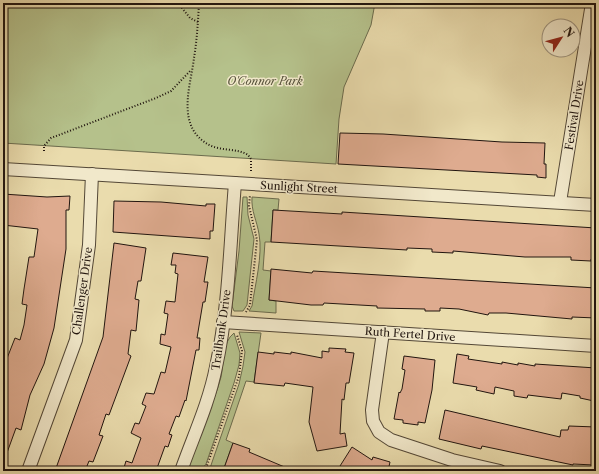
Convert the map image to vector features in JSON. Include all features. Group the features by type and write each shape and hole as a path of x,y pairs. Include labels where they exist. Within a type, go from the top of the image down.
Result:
{"street":[{"name":"Festival Drive","path":"560,202 592,3"},
{"name":"Sunlight Street","path":"3,169 596,204"},
{"name":"Challenger Drive","path":"28,471 76,340 89,245 92,174"},
{"name":"Trailbank Drive","path":"181,471 211,386 223,322 235,183"},
{"name":"Ruth Fertel Drive","path":"223,322 596,346"},
{"path":"383,332 372,410 372,421 379,432 391,440 452,460 500,471"}],"path":[{"path":"178,3 190,18 198,22"},
{"path":"199,3 194,60 191,70 187,107 192,129 210,146 217,149 246,154 251,158 251,166"},
{"path":"44,151 44,146 51,138 156,98 171,90 191,70"},
{"path":"246,313 250,305 257,240 250,214 250,196"},
{"path":"205,471 239,376 242,352 236,332"}],"green space":[{"name":"O'Connor Park","path":"3,3 375,3 371,25 344,87 339,119 336,164 3,143"},
{"path":"243,197 247,197 248,215 254,239 247,305 243,311 234,311 232,306 239,251"},
{"path":"252,197 279,199 278,210 273,210 271,242 265,242 263,270 271,271 269,300 276,301 276,313 249,311 252,306 260,251 259,234 253,211"},
{"path":"239,332 261,333 254,382 246,381 226,440 233,443 223,471 209,471 239,384 243,366 245,352"},
{"path":"234,333 240,353 239,365 234,383 206,464 201,471 188,471 195,448 218,389 225,347 230,337"}],"building":[{"path":"340,133 545,143 544,164 546,164 546,178 537,177 537,175 338,164"},
{"path":"3,194 47,197 70,196 69,210 66,210 66,249 54,328 44,364 30,395 21,430 16,428 4,461 3,377 6,367 4,366 15,338 20,340 24,325 27,305 22,304 24,289 29,257 34,257 38,229 3,225"},
{"path":"114,201 161,202 206,206 206,204 215,204 213,231 210,231 210,239 113,232"},
{"path":"273,210 342,214 342,212 596,228 596,259 591,259 591,261 571,260 571,257 525,257 453,251 453,253 432,252 432,249 407,248 407,250 271,242"},
{"path":"114,243 146,248 141,281 138,281 135,299 139,300 136,331 131,330 128,354 131,356 109,415 106,414 99,435 103,436 93,462 89,461 85,471 55,471 103,337"},
{"path":"173,253 208,257 204,282 208,282 197,338 200,338 199,350 196,350 186,401 185,400 179,417 176,416 169,434 172,435 168,447 165,446 156,471 123,471 126,461 132,463 141,438 131,433 135,423 139,424 146,406 142,404 146,393 154,394 161,372 165,373 171,347 160,344 161,334 165,335 168,314 164,313 166,301 175,302 178,274 175,273 176,265 171,265"},
{"path":"271,269 312,273 313,271 596,288 596,318 572,317 572,319 506,313 489,313 488,315 459,309 440,308 440,311 425,311 425,309 377,308 377,306 324,303 323,305 311,305 269,300"},
{"path":"329,348 346,349 345,352 354,353 349,383 346,383 344,400 342,399 340,434 345,433 347,446 317,451 309,422 313,387 285,383 284,386 254,383 258,352 291,354 291,352 322,358 322,351 329,352"},
{"path":"457,354 469,356 468,359 502,364 502,362 518,365 518,363 535,366 535,364 596,368 594,401 580,398 580,396 562,393 561,399 528,395 527,398 514,396 514,391 495,387 494,394 476,390 477,387 453,383"},
{"path":"404,356 435,360 432,390 425,423 418,422 418,425 403,423 403,420 394,419 399,392 400,393 402,389 405,370 402,369"},
{"path":"445,410 560,437 561,430 568,430 569,426 596,427 596,463 594,465 573,465 482,446 481,449 439,439"},
{"path":"233,443 250,449 249,452 294,471 223,471"},
{"path":"352,447 372,460 373,457 390,462 388,471 348,471 340,466"}]}
